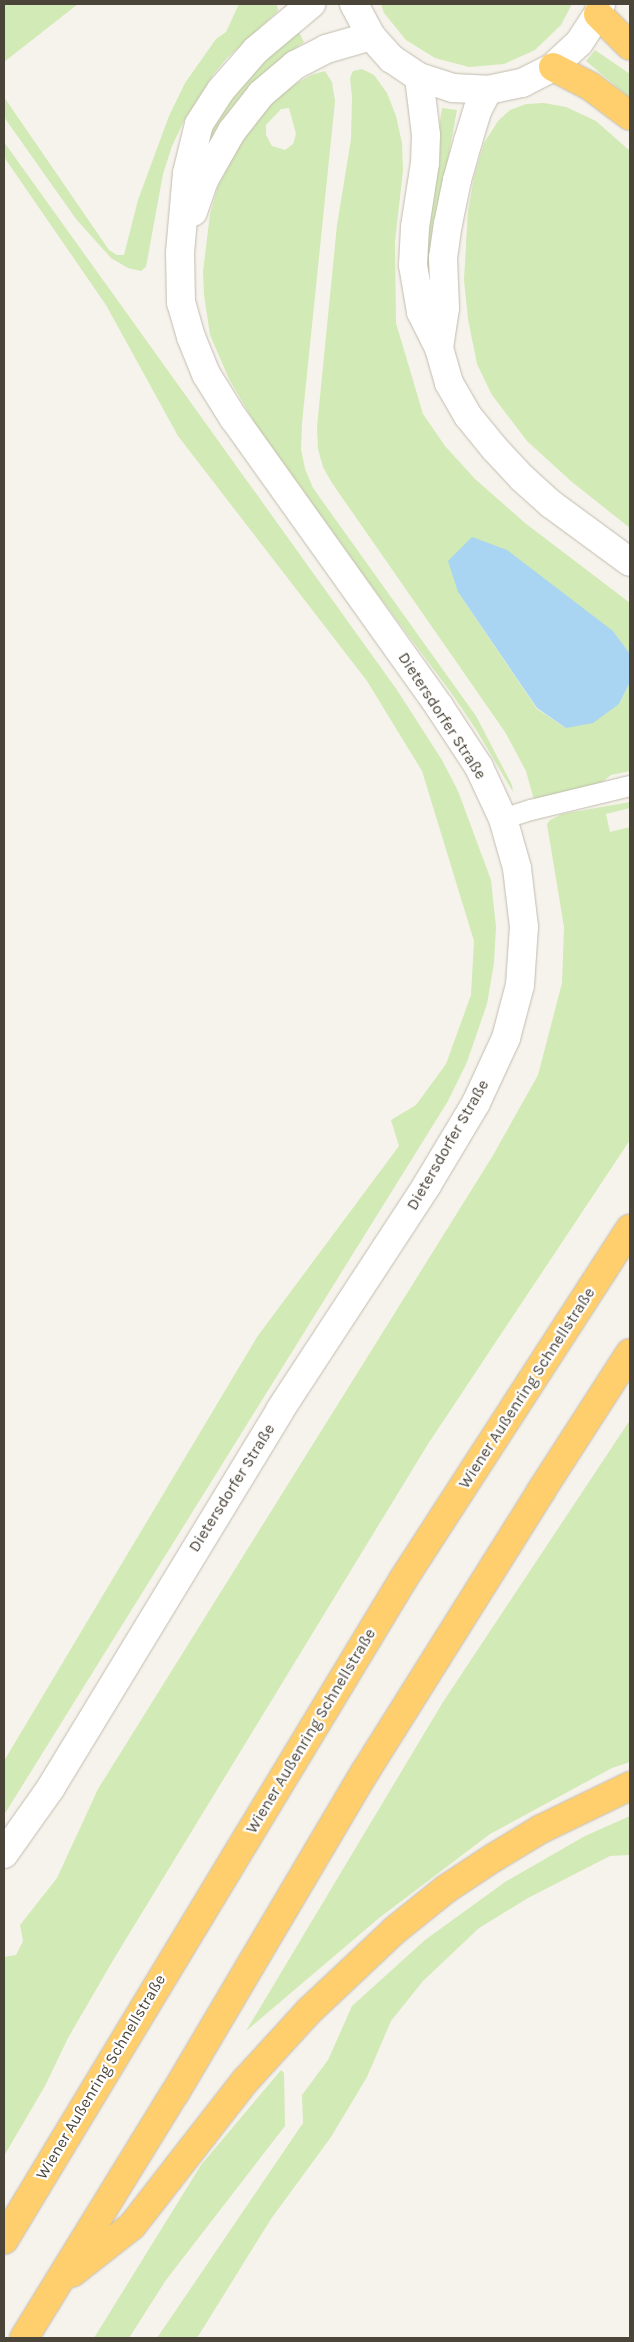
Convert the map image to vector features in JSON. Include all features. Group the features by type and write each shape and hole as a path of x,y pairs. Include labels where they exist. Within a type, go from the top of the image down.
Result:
{"highway":[{"path":"600,9 630,46"},
{"path":"553,67 590,86 630,116"},
{"name":"Wiener Außenring Schnellstraße","path":"4,2240 404,1578 630,1229"},
{"path":"24,2338 175,2093 365,1772 540,1491 630,1353"},
{"path":"56,2287 132,2226 245,2081 309,2011 395,1930 446,1889 541,1829 630,1786"}],"street":[{"path":"180,254 186,173 199,124 221,90 256,50 311,4"},
{"path":"354,4 371,36 392,60 419,77 453,88 488,90 522,83 553,67 579,43 600,9"},
{"path":"180,254 204,180 232,131 261,94 295,65 326,50 371,36"},
{"path":"419,77 426,136 425,163 414,227 414,265 421,312 439,348 449,383 468,416 495,449 551,504 630,562"},
{"path":"439,348 445,308 443,258 448,224 466,148 478,109 488,90"},
{"name":"Dietersdorfer Straße","path":"4,1854 50,1790 280,1410 427,1185 476,1103 506,1038 520,985 524,927 517,868 503,819 479,767 439,706 224,404 206,374 191,337 181,302 180,254"}],"lane":[{"path":"503,819 531,810 630,786"}],"green space":[{"path":"4,4 78,4 4,62"},
{"path":"239,4 277,4 278,11 227,58 213,75 185,119 172,146 163,174 146,267 141,271 128,268 111,258 76,219 4,117 4,97 109,250 117,255 124,255 138,200 169,116 185,83 216,39 226,32"},
{"path":"381,4 572,4 561,25 535,50 504,64 469,67 435,58 406,40 384,13"},
{"path":"298,30 304,42 282,58 264,75 199,161 207,136 219,113 262,59"},
{"path":"595,50 630,74 630,98 586,61"},
{"path":"362,69 374,75 387,93 396,116 402,143 403,170 395,242 396,323 423,414 445,446 475,479 525,523 630,603 630,654 613,631 458,592 537,709 566,728 619,704 630,682 630,771 611,775 597,786 534,800 526,771 505,732 332,483 323,467 318,449 317,427 337,225 351,139 352,97 350,78 353,71"},
{"path":"325,71 332,82 335,101 302,423 301,449 305,469 313,488 476,716 512,785 513,792 477,731 452,694 256,425 229,379 210,335 204,295 203,272 210,214 218,186 248,129 259,114 285,90 311,75","holes":["289,108 296,134 293,144 285,150 272,146 266,135 266,125 281,109"]},
{"path":"544,103 566,107 596,121 630,151 630,528 572,482 527,441 492,395 477,364 468,319 464,280 468,211 474,177 484,143 498,121 510,110 526,104"},
{"path":"442,108 457,110 431,251 430,309 425,240"},
{"path":"4,142 397,690 442,760 458,791 491,880 496,927 494,963 487,1004 467,1062 448,1101 4,1815 4,1761 257,1337 399,1146 391,1120 416,1105 446,1064 471,995 474,941 422,771 367,681 178,436 106,305 4,157"},
{"path":"630,802 630,808 606,814 610,832 630,827 630,1140 428,1444 115,1957 68,2038 45,2086 4,2156 4,1957 16,1955 23,1941 20,1925 57,1878 98,1789 492,1157 538,1075 562,983 564,927 547,824 550,820 562,814"},
{"path":"630,1420 630,1762 612,1768 490,1834 379,1918 246,2031 443,1702"},
{"path":"630,1816 630,1855 610,1856 528,1898 479,1928 423,1981 391,2021 367,2077 331,2137 271,2219 197,2338 157,2338 303,2123 302,2095 328,2060 352,2006 425,1940 505,1882 585,1836"},
{"path":"281,2070 284,2073 285,2126 166,2280 129,2338 94,2338 201,2165"}],"water":[{"path":"472,537 507,550 613,631 630,654 630,682 619,704 593,723 566,728 537,708 458,592 448,561"}]}
